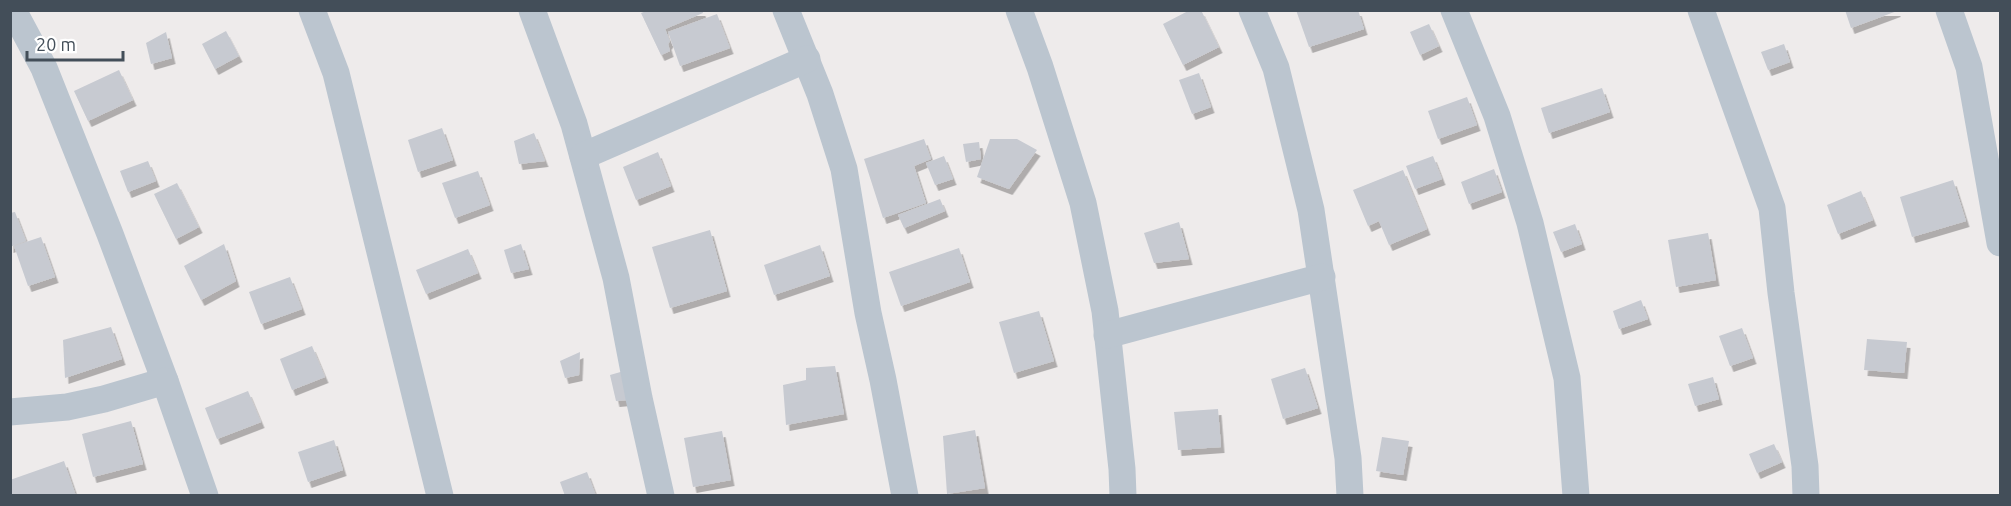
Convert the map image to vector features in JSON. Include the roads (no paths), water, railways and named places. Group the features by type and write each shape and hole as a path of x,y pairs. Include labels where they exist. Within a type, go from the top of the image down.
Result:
{"street":[{"path":"13,10 44,68 110,234 205,495"},
{"path":"312,10 336,73 440,495"},
{"path":"532,10 563,92 616,278 639,398 661,495"},
{"path":"786,10 807,59 844,169 868,313 904,495"},
{"path":"1019,10 1040,67 1083,203 1105,311 1123,495"},
{"path":"1252,10 1276,68 1311,210 1348,458 1350,495"},
{"path":"1454,10 1497,116 1530,223 1567,378 1571,456 1576,495"},
{"path":"1701,10 1772,208 1781,293 1805,466 1806,495"},
{"path":"1949,10 1969,67 2001,243"},
{"path":"583,156 807,59"},
{"path":"1107,335 1322,277"},
{"path":"10,412 67,407 165,381"}]}
